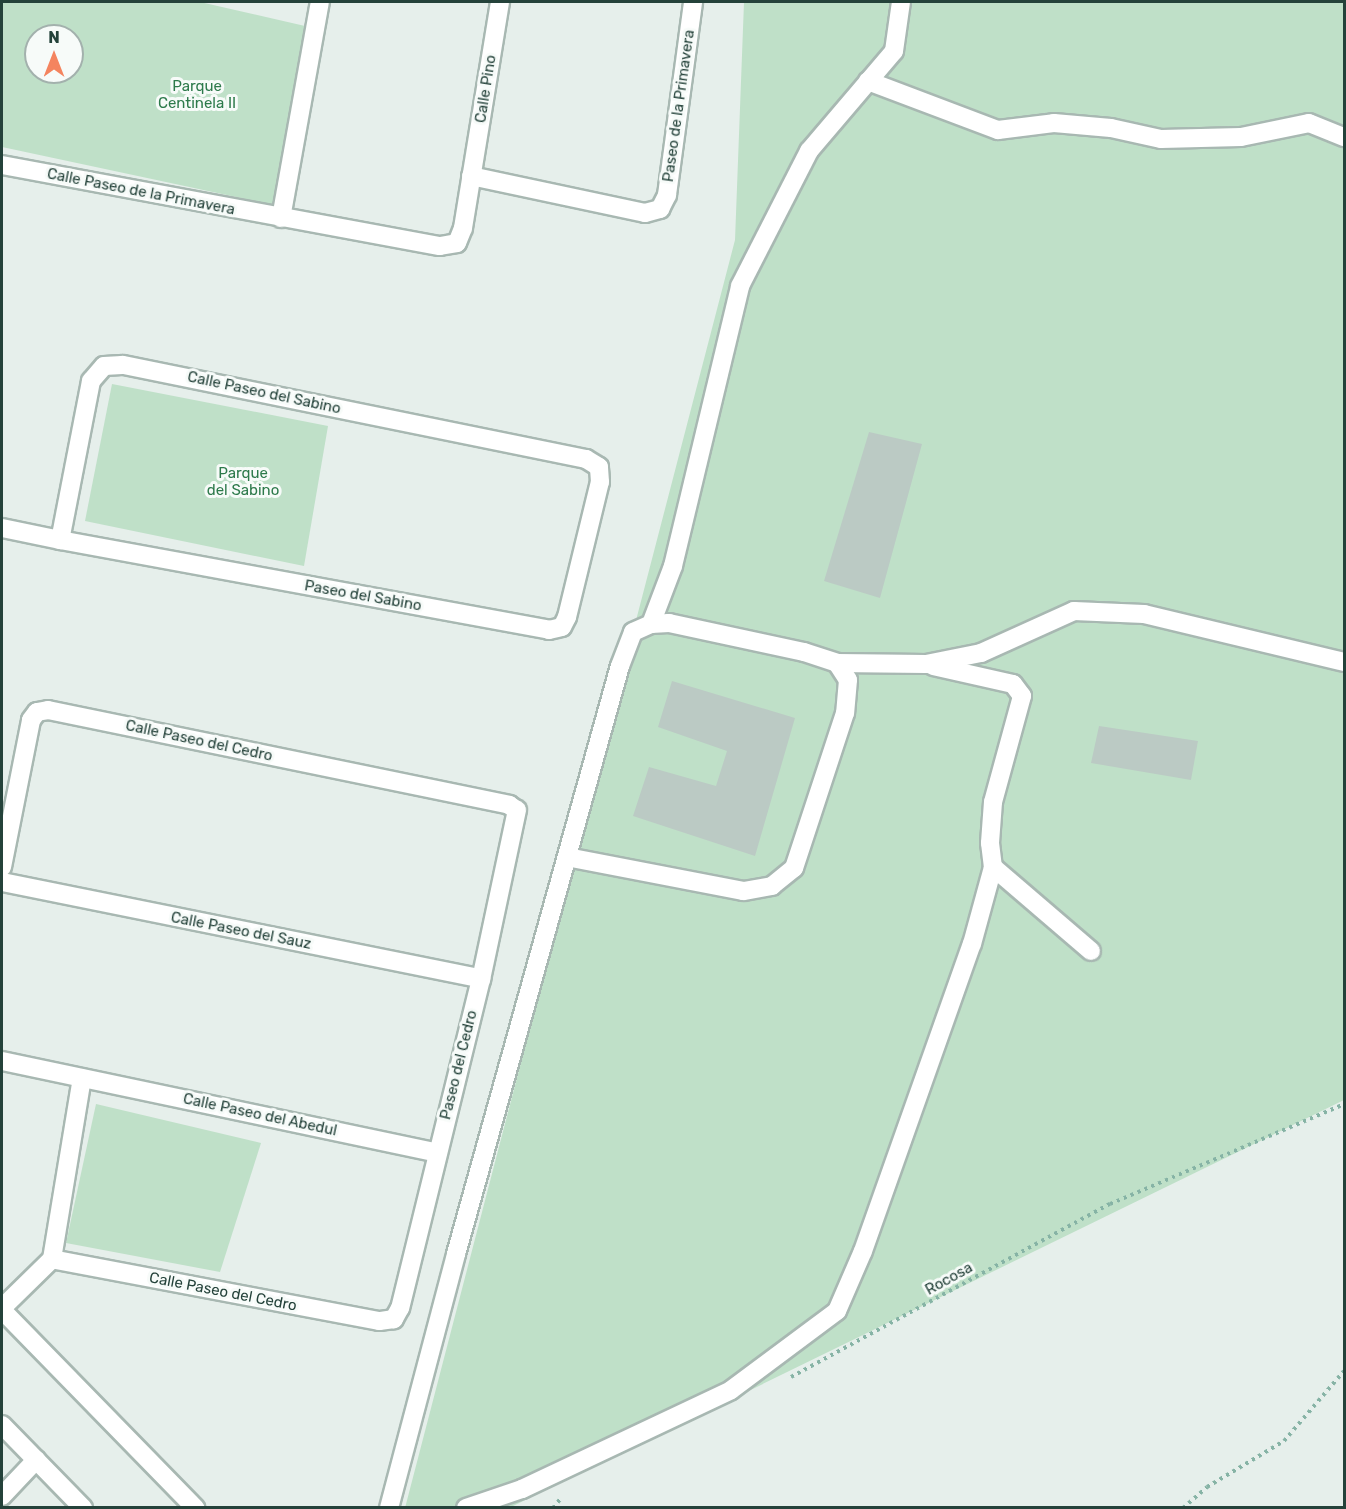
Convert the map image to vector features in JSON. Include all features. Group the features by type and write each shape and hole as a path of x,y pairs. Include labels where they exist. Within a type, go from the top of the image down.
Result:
{"street":[{"path":"280,218 320,2"},
{"name":"Calle Pino","path":"471,176 500,2"},
{"name":"Paseo de la Primavera","path":"471,176 645,213 660,209 667,195 693,2"},
{"path":"651,624 673,567 740,286 809,151 894,51 901,2"},
{"path":"868,81 998,130 1054,123 1111,128 1161,139 1240,136 1309,123 1344,137"},
{"name":"Calle Paseo de la Primavera","path":"2,165 440,246 457,243 463,228 471,176"},
{"name":"Calle Paseo del Sabino","path":"60,540 91,381 104,366 122,364 586,459 598,467"},
{"name":"Paseo del Sabino","path":"2,528 549,630 562,627 567,617 600,482 598,467"},
{"path":"389,1508 456,1254 620,666 633,632 651,624 669,623 804,652 837,663 926,664 981,653 1074,611 1144,614 1344,662"},
{"path":"567,857 743,891 772,886 795,868 845,713 848,680 837,663"},
{"path":"466,1508 522,1489 731,1390 837,1311 863,1251 972,944 993,867 990,843 993,802 1022,696 1013,684 926,664"},
{"name":"Calle Paseo del Cedro","path":"2,867 31,720 37,712 48,710 509,805 517,810"},
{"name":"Paseo del Cedro","path":"394,1318 400,1308 481,979 517,810"},
{"path":"993,867 1091,951"},
{"name":"Calle Paseo del Sauz","path":"2,882 481,979"},
{"path":"2,1061 82,1078 52,1259 2,1309 190,1506"},
{"name":"Calle Paseo del Abedul","path":"82,1078 437,1153"},
{"name":"Calle Paseo del Cedro","path":"52,1259 379,1321 394,1318"},
{"path":"2,1425 83,1508"},
{"path":"2,1496 36,1460"}],"path":[{"name":"Rocosa","path":"780,1382 1110,1204 1344,1104"},
{"path":"1183,1508 1207,1487 1284,1441 1344,1371"}],"green space":[{"name":"Parque Centinela II","path":"2,2 200,2 305,26 273,205 2,147"},
{"path":"744,2 1344,2 1344,1100 511,1507 405,1508 735,240"},
{"name":"Parque del Sabino","path":"112,384 328,426 304,566 85,521"},
{"path":"96,1104 261,1143 220,1272 66,1243"}],"building":[{"path":"869,432 922,444 880,598 824,581"},
{"path":"672,681 795,718 755,856 633,816 649,767 716,786 727,751 658,727"},
{"path":"1099,726 1198,741 1191,780 1091,763"}]}
